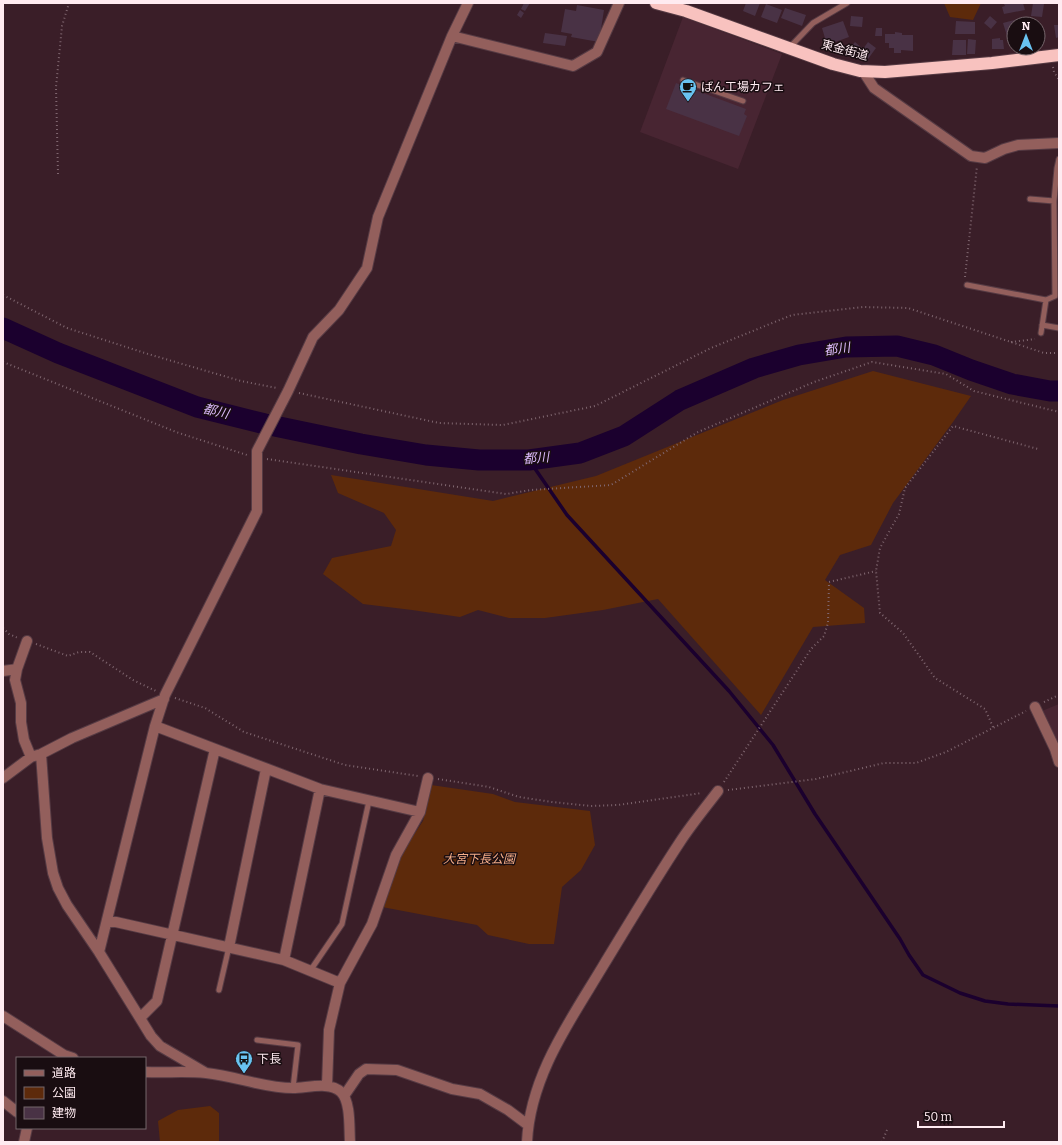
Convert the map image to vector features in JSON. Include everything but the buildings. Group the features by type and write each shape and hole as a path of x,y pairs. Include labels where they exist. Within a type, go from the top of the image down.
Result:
{"highway":[{"name":"東金街道","path":"656,3 686,11 833,64 863,71 885,72 992,63 1059,55"}],"street":[{"path":"99,952 155,726 165,697 257,511 257,455 313,337 339,310 367,268 378,217 452,36 468,3"},
{"path":"452,36 573,66 597,52 619,3"},
{"path":"863,71 874,88 971,156 985,158 1004,149 1018,145 1059,143"},
{"path":"27,641 17,669 15,680 20,703 24,740 31,757"},
{"path":"3,670 17,669"},
{"path":"3,778 31,757 41,754 72,738 165,697"},
{"path":"1035,707 1056,749 1059,762"},
{"path":"155,726 266,769 320,788 369,801 420,812"},
{"path":"140,1018 158,1001 215,749"},
{"path":"41,754 47,838 53,873 67,905 99,952 151,1036 160,1046 206,1073"},
{"path":"229,947 266,769"},
{"path":"327,1086 329,1030 340,983 372,924 396,855 420,812 428,778"},
{"path":"284,960 320,788"},
{"path":"527,1134 534,1098 542,1075 563,1032 680,841 718,791"},
{"path":"107,920 284,960 340,983"},
{"path":"3,1016 71,1057"},
{"path":"344,1096 359,1074 366,1069 397,1070 452,1089 480,1094 508,1110 535,1142"},
{"path":"146,1072 206,1073 263,1085 293,1088 334,1087 344,1096 348,1110 350,1142"},
{"path":"3,1101 16,1111"},
{"path":"24,1142 27,1129"}],"lane":[{"path":"789,48 813,23 847,3"},
{"path":"683,80 743,101"},
{"path":"967,285 1046,300 1056,296 1057,227 1054,201 1059,159"},
{"path":"1030,199 1054,201"},
{"path":"1041,333 1046,300"},
{"path":"1042,325 1059,328"},
{"path":"310,971 342,924 369,801"},
{"path":"219,990 229,947"},
{"path":"257,1040 298,1045 293,1088"}],"path":[{"path":"58,174 56,87 62,26 69,3"},
{"path":"967,285 965,280 978,157"},
{"path":"3,295 67,328 148,354 241,381 439,422 503,425 595,406 711,348 792,315 863,307 908,308 1044,352 1059,353"},
{"path":"1011,342 1039,338 1041,333"},
{"path":"3,362 176,432 257,455 506,494 531,490 611,485 698,432 814,382 872,362 946,374 974,391 1059,412"},
{"path":"993,727 985,709 935,678 902,633 880,613 876,571 880,548 899,514 905,488 952,426 1038,449"},
{"path":"718,791 811,649 824,636 828,623 829,582 876,571"},
{"path":"3,628 9,634 68,656 79,652 90,652 133,680 165,697 205,708 244,732 345,765 489,787 519,797 591,806 618,805 816,779 884,763 916,763 946,752 1059,694"},
{"path":"882,1142 887,1130"}],"shaded area":[{"path":"683,17 782,54 738,169 640,132"},
{"path":"1059,704 1059,750 1042,711"}],"green space":[{"path":"944,3 981,3 973,20 950,17"},
{"path":"873,371 971,396 893,503 871,545 840,555 825,580 864,608 865,623 813,627 761,715 658,599 603,610 545,618 509,618 478,610 460,617 363,604 323,574 332,558 391,546 396,530 384,513 338,493 331,475 493,501 596,476 783,400"},
{"name":"大宮下長公園","path":"431,785 493,794 515,802 590,811 595,845 581,870 562,887 554,944 529,944 488,935 477,925 382,907 397,860 423,821"},
{"path":"210,1106 219,1113 219,1142 160,1142 158,1121 178,1110"}],"waterway":[{"name":"都川","path":"3,328 58,353 197,407 265,424 361,444 426,455 479,460 529,460 580,453 624,436 680,400 754,368 799,355 846,347 897,346 934,355 1012,384 1050,391 1059,391"},
{"path":"529,460 567,515 729,691 773,745 815,814 923,975 960,993 985,1001 1008,1004 1059,1006"}],"place":[{"name":"ばん工場カフェ","path":"688,102"},
{"name":"下長","path":"244,1074"}]}
